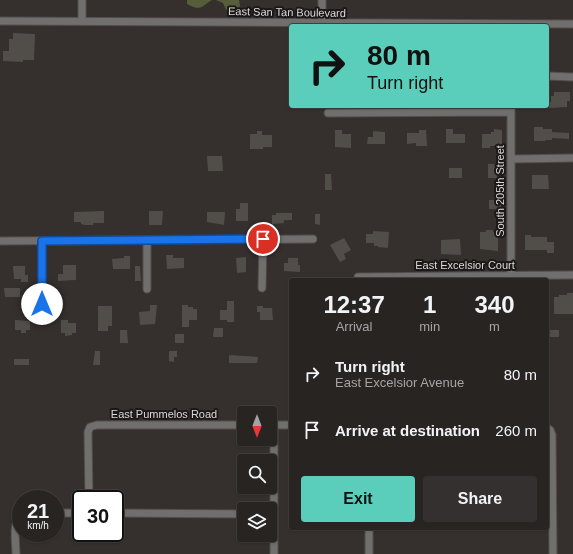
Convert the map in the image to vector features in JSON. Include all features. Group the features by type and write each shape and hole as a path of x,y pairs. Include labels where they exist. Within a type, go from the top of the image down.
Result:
{"street":[{"path":"82,0 82,21"},
{"path":"322,0 322,23"},
{"name":"East San Tan Boulevard","path":"0,21 416,24"},
{"name":"East San Tan Boulevard","path":"549,24 573,24"},
{"path":"549,76 573,77"},
{"path":"328,113 511,109"},
{"name":"South 205th Street","path":"511,109 512,275"},
{"path":"511,159 573,158"},
{"path":"262,288 263,239"},
{"path":"0,241 313,239"},
{"path":"147,240 147,289"},
{"path":"42,241 42,304"},
{"name":"East Excelsior Court","path":"358,277 573,275"},
{"name":"East Pummelos Road","path":"88,490 88,432 90,427 97,425 237,425"},
{"path":"277,425 289,425"},
{"path":"549,429 552,435 550,512 553,554"},
{"path":"272,446 272,502"},
{"path":"124,513 237,514"},
{"path":"369,530 369,554"},
{"path":"16,542 16,554"},
{"path":"273,542 274,554"}],"green space":[{"path":"187,0 212,0 199,8 196,8 187,4"},
{"path":"216,0 239,0 240,6 237,11 229,12 226,10 223,3"}],"building":[{"path":"13,33 35,34 34,60 23,60 23,62 3,61 3,51 9,51 9,39 13,39"},
{"path":"554,92 570,92 570,101 567,101 567,107 549,108 549,102 551,102 551,96 554,96"},
{"path":"534,127 552,129 552,132 569,133 569,139 552,138 552,140 534,141"},
{"path":"446,129 453,129 453,134 465,134 465,143 446,143"},
{"path":"494,129 502,130 502,146 482,148 482,134 491,134 491,132 494,132"},
{"path":"335,130 342,130 342,134 351,134 351,148 335,147"},
{"path":"419,130 426,130 427,146 416,146 416,143 407,144 407,133 419,133"},
{"path":"257,131 262,131 262,135 272,135 272,147 250,149 250,134 257,134"},
{"path":"373,131 385,132 385,144 367,144 368,137 373,137"},
{"path":"207,156 222,156 223,171 208,171"},
{"path":"488,164 497,164 497,178 488,178"},
{"path":"449,168 462,168 462,178 449,178"},
{"path":"325,174 331,174 332,190 325,190"},
{"path":"532,175 548,175 549,189 532,189"},
{"path":"489,200 501,200 501,209 489,209"},
{"path":"240,203 248,203 248,221 236,221 236,209 240,209"},
{"path":"104,211 104,223 85,225 81,224 81,222 74,222 74,212"},
{"path":"149,211 163,211 162,225 149,225"},
{"path":"207,212 225,212 224,225 207,222"},
{"path":"276,213 292,213 292,220 284,220 284,223 272,224 272,215 276,215"},
{"path":"315,214 320,214 320,225 315,224"},
{"path":"486,230 498,232 498,251 480,249 480,232 486,232"},
{"path":"373,231 389,232 388,248 374,246 374,243 366,243 366,234 373,234"},
{"path":"525,235 531,235 531,237 547,237 547,242 554,242 554,253 547,253 547,250 525,250"},
{"path":"344,238 351,250 344,254 346,259 340,262 330,245"},
{"path":"460,239 461,255 441,254 441,240"},
{"path":"166,255 173,255 173,258 184,258 184,268 167,269"},
{"path":"124,256 130,256 130,269 113,269 112,259 124,258"},
{"path":"246,257 246,272 237,273 236,258"},
{"path":"288,258 298,258 300,272 284,271 284,263 288,263"},
{"path":"63,265 76,265 76,280 58,281 58,274 63,274"},
{"path":"13,266 25,266 25,275 28,275 28,282 21,282 21,279 14,279"},
{"path":"135,266 140,266 141,281 135,281"},
{"path":"4,288 20,288 20,297 5,297"},
{"path":"567,293 573,293 573,314 554,314 554,297 559,297 559,295 567,295"},
{"path":"227,301 234,301 234,322 220,320 220,310 227,310"},
{"path":"150,305 157,305 155,324 140,325 139,312 150,311"},
{"path":"182,305 188,305 188,307 197,309 197,320 189,320 189,327 182,327"},
{"path":"98,306 112,306 112,326 108,326 108,331 98,331"},
{"path":"257,306 272,308 273,320 260,320 260,312 257,312"},
{"path":"15,320 30,321 30,330 26,330 26,333 21,333 21,330 15,330"},
{"path":"61,320 68,320 68,323 76,323 76,333 65,336 65,333 61,333"},
{"path":"214,328 223,328 223,337 213,337"},
{"path":"120,330 127,330 128,343 120,343"},
{"path":"550,330 559,330 559,337 550,337"},
{"path":"175,334 184,334 184,343 175,343"},
{"path":"95,351 100,351 100,365 93,365"},
{"path":"169,351 177,351 177,357 174,357 174,362 169,361"},
{"path":"229,355 258,357 257,363 229,363"},
{"path":"14,359 29,359 29,365 14,365"}],"route":[{"path":"42,304 42,241 263,239"}]}
